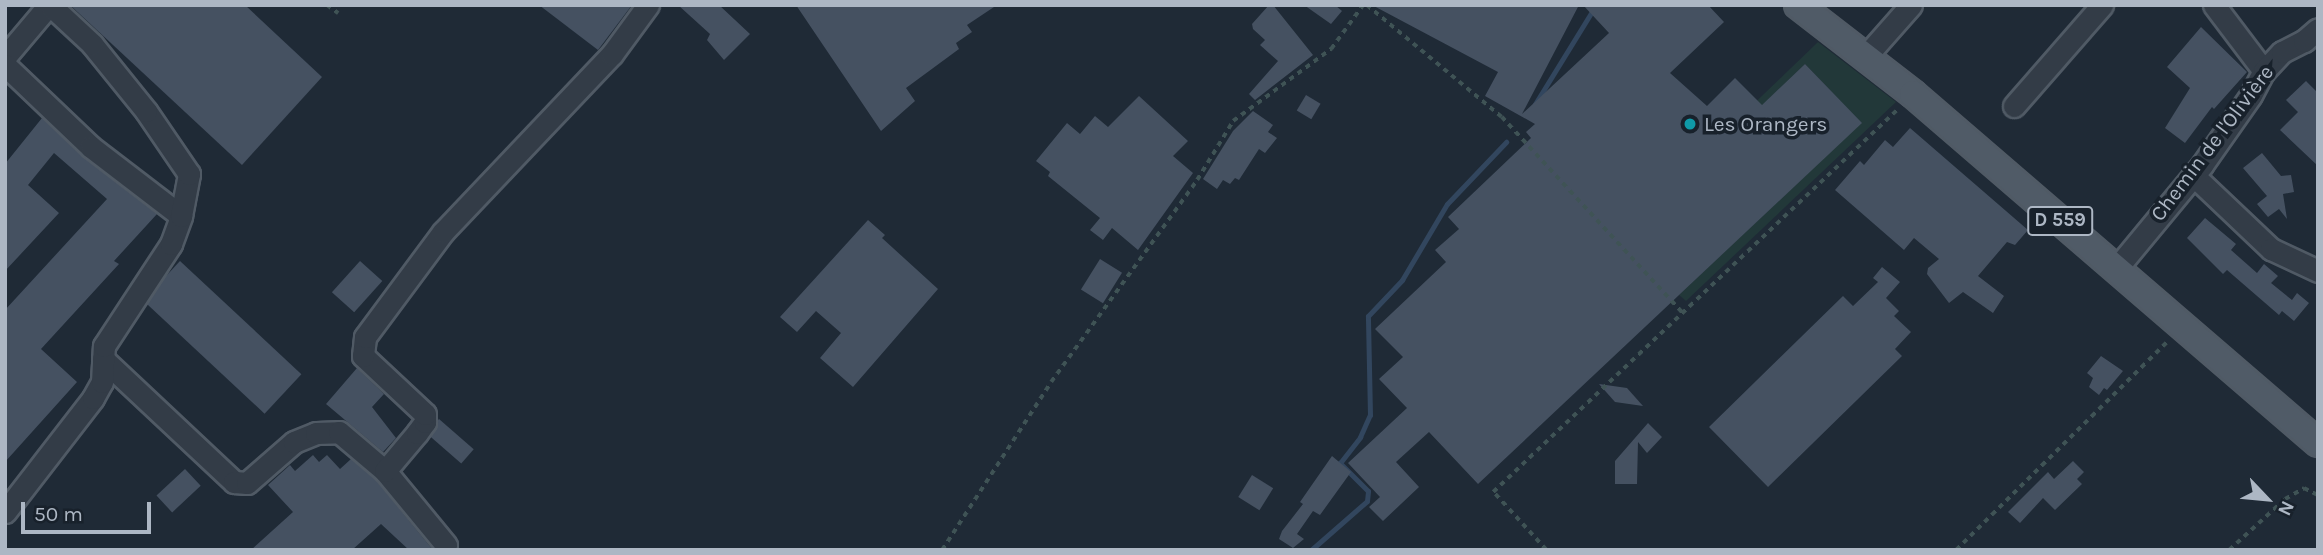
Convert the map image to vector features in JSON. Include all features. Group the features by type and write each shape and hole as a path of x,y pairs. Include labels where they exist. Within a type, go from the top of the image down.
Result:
{"main road":[{"name":"D 559","path":"1798,5 1913,94 2318,443"}],"street":[{"path":"5,57 50,5 92,44 146,111 189,174 181,216 171,244 104,346 102,382 93,398 5,512"},
{"path":"385,471 425,422 425,414 363,356 365,337 443,232 612,54 648,5"},
{"path":"1866,56 1911,5"},
{"path":"2014,106 2102,5"},
{"path":"2214,5 2264,71"},
{"name":"Chemin de l'Olivière","path":"2116,269 2193,175 2251,95 2264,71 2282,52 2304,41 2318,29"},
{"path":"5,65 91,147 181,216"},
{"path":"2193,175 2271,249 2318,271"},
{"path":"103,359 234,482 247,482 294,442 316,433 339,432 385,471 446,545"}],"path":[{"path":"327,5 338,13"},
{"path":"942,550 1051,382 1197,180 1233,121 1331,49 1365,5 1502,117 1684,314"},
{"path":"1546,550 1493,492 1684,314 1913,94"},
{"path":"1956,550 2120,392 2182,326"},
{"path":"2229,550 2285,499 2304,488 2318,495"}],"green space":[{"path":"1818,42 1896,102 1686,301 1679,295 1861,123 1805,64 1741,126 1736,121"}],"building":[{"path":"70,5 245,5 322,77 242,165"},
{"path":"539,5 632,5 598,50"},
{"path":"678,5 719,5 750,34 724,60 707,40 710,34"},
{"path":"796,5 997,5 967,25 972,32 956,43 959,49 906,88 915,101 881,131"},
{"path":"1269,5 1273,5 1313,55 1255,100 1249,94 1278,61 1260,45 1265,40 1253,29 1252,24"},
{"path":"1304,5 1335,5 1342,11 1331,24"},
{"path":"1372,5 1579,5 1522,114 1609,33 1583,5 1708,5 1724,22 1670,73 1707,106 1735,78 1762,105 1805,64 1862,123 1478,484 1429,432 1396,462 1419,487 1383,521 1369,507 1380,497 1348,463 1407,408 1379,379 1403,357 1375,329 1446,262 1435,250 1459,229 1448,217 1531,138 1526,132 1535,124 1485,96 1498,72"},
{"path":"2201,27 2247,72 2214,109 2212,107 2185,143 2165,128 2190,88 2167,67"},
{"path":"2306,81 2318,93 2318,166 2280,130 2298,112 2286,100"},
{"path":"1306,95 1321,104 1311,119 1297,110"},
{"path":"1139,96 1188,141 1173,156 1193,173 1138,250 1112,228 1103,240 1090,230 1100,218 1048,176 1050,172 1036,161 1067,123 1080,134 1095,116 1108,127"},
{"path":"1253,111 1273,125 1268,132 1277,138 1265,153 1259,149 1239,180 1235,178 1230,184 1223,180 1217,189 1203,179 1233,131"},
{"path":"42,118 83,157 157,214 114,261 119,264 41,349 77,382 5,462 5,310 107,199 54,153 28,185 59,213 5,271 5,164"},
{"path":"1910,128 2028,230 2015,245 2007,242 1978,276 2004,296 1993,313 1963,292 1949,303 1927,274 1928,268 1939,259 1914,238 1904,250 1835,190 1860,161 1864,165 1885,140 1893,147"},
{"path":"2262,153 2281,176 2291,175 2294,192 2283,194 2287,219 2279,209 2268,217 2257,204 2267,196 2243,168"},
{"path":"2205,218 2236,244 2231,250 2257,273 2264,264 2278,276 2271,283 2292,300 2297,293 2309,303 2294,321 2282,311 2279,315 2227,270 2223,274 2187,238"},
{"path":"868,220 885,235 882,238 938,289 853,387 820,358 841,333 816,311 797,332 780,317"},
{"path":"1100,259 1122,273 1103,303 1081,290"},
{"path":"180,261 301,374 265,414 143,300"},
{"path":"360,261 382,281 354,312 332,292"},
{"path":"1882,267 1900,282 1886,298 1899,311 1894,316 1911,332 1895,349 1902,356 1768,487 1709,427 1843,296 1853,306 1878,282 1873,278"},
{"path":"2101,356 2123,371 2107,390 2104,388 2099,395 2089,387 2093,378 2087,373"},
{"path":"357,368 384,394 372,407 396,438 383,452 326,404"},
{"path":"1599,384 1627,388 1643,406 1615,402"},
{"path":"439,419 474,449 461,464 427,433"},
{"path":"1648,423 1662,437 1647,453 1638,442 1637,484 1615,484 1615,461"},
{"path":"313,455 319,462 327,455 340,469 351,459 376,480 433,550 409,550 381,524 352,550 251,550 293,512 268,485 290,465 295,471"},
{"path":"1332,456 1351,472 1320,515 1313,511 1297,534 1304,539 1293,548 1279,539 1282,531 1303,504 1300,502"},
{"path":"2073,461 2084,472 2077,479 2082,484 2055,510 2043,498 2020,523 2008,512 2048,472 2054,479"},
{"path":"185,469 201,486 172,512 156,496"},
{"path":"1252,475 1273,488 1259,510 1238,497"}],"waterway":[{"path":"1535,104 1594,8"},
{"path":"1311,550 1367,501 1368,491 1340,463 1360,437 1370,415 1368,316 1402,280 1447,204 1506,142"}],"place":[{"name":"Les Orangers","path":"1690,124"}]}
